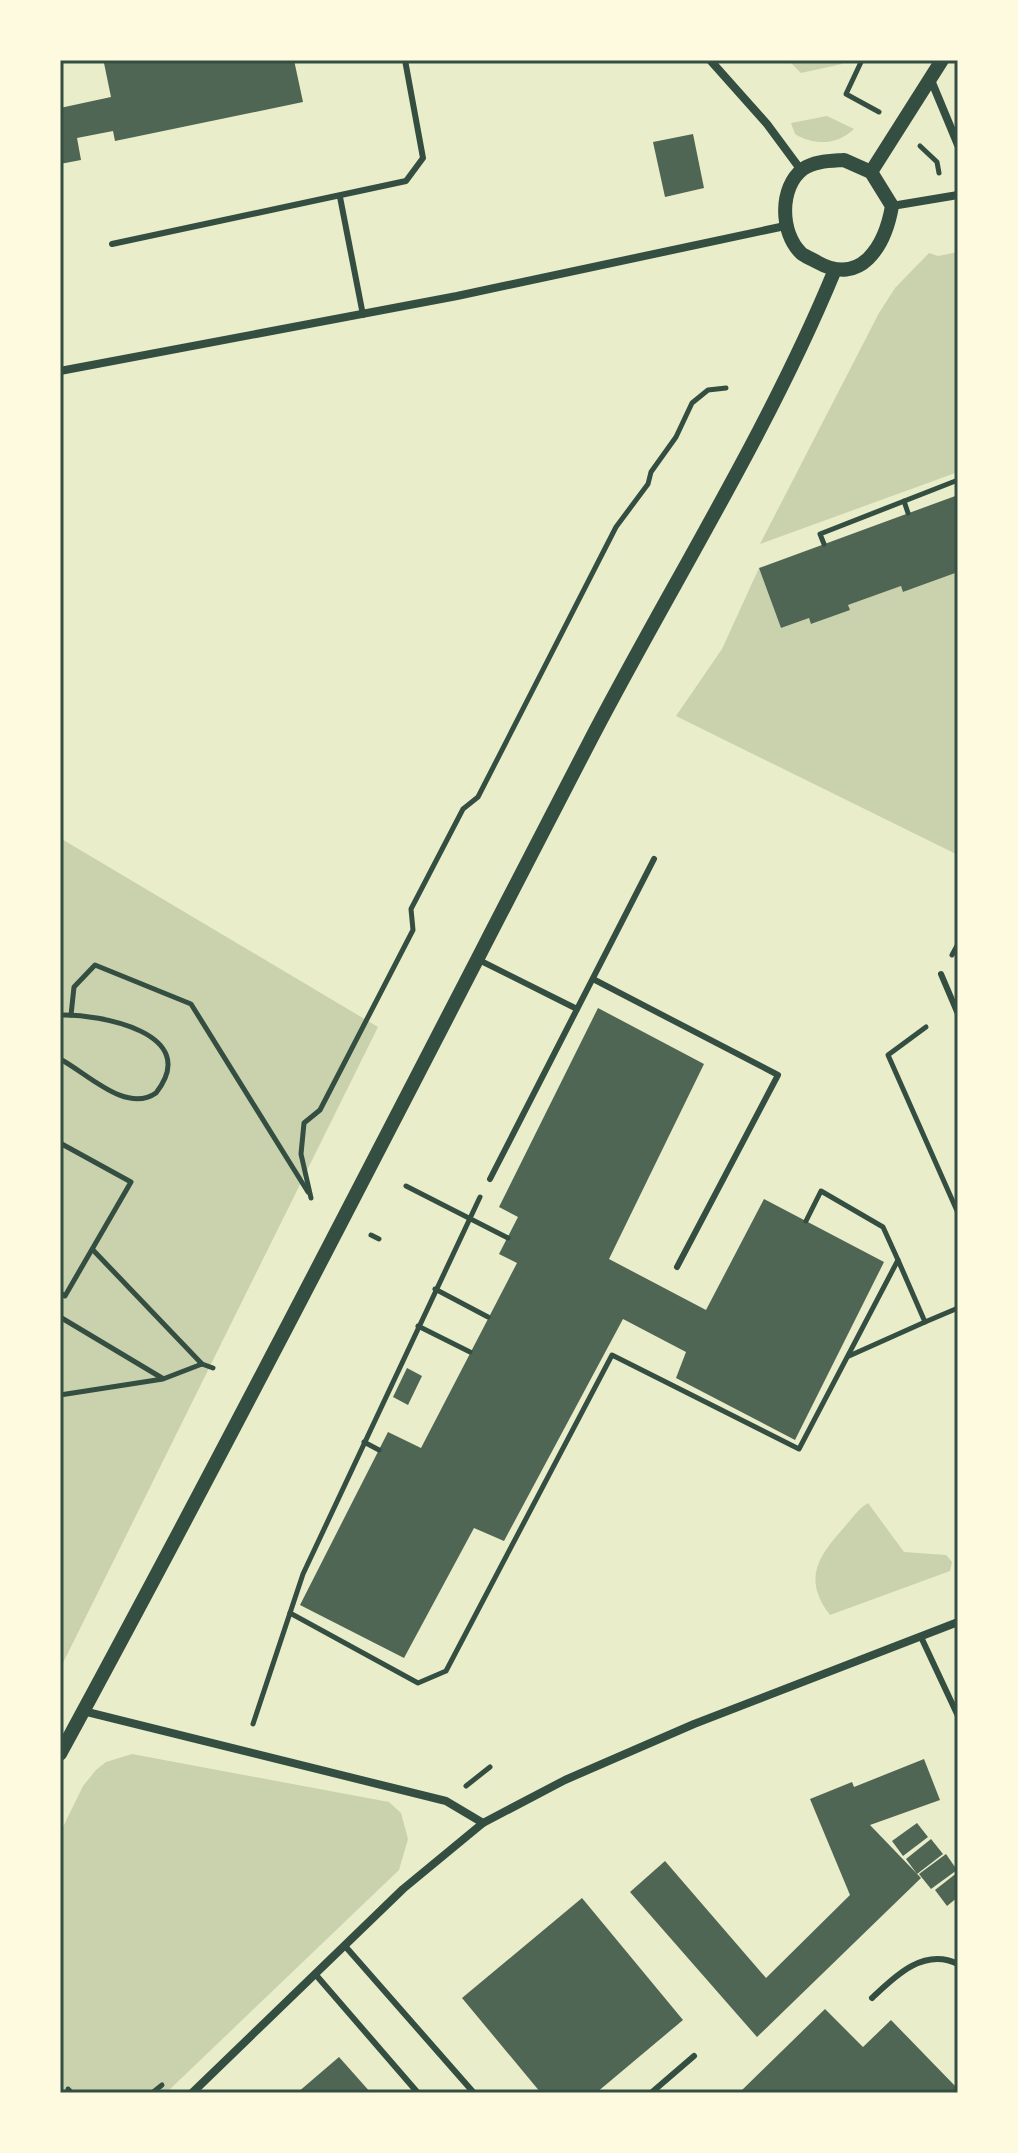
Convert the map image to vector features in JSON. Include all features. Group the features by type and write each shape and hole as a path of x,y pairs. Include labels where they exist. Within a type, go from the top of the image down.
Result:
{"street":[{"path":"710,60 767,124 801,170"},
{"path":"871,172 942,60"},
{"path":"931,80 958,145"},
{"path":"844,160 871,172 892,206 888,229 879,248 848,271 834,272 801,253 785,226 786,197 801,170 820,162 844,160"},
{"path":"892,206 958,195"},
{"path":"60,371 363,315 785,226"},
{"path":"60,1754 812,325 834,272"},
{"path":"192,2093 411,1882 483,1823 565,1780 694,1724 958,1622"},
{"path":"83,1711 446,1801 483,1823"}],"lane":[{"path":"112,244 397,186 417,171 423,158 405,60"},
{"path":"340,197 363,315"},
{"path":"490,1179 654,859"},
{"path":"477,959 577,1009"},
{"path":"941,974 958,1014"},
{"path":"593,979 778,1075 677,1267"},
{"path":"921,1637 958,1716"},
{"path":"345,1946 474,2093"},
{"path":"872,1998 897,1974 923,1961 939,1959 958,1964"},
{"path":"316,1975 418,2093"},
{"path":"651,2093 694,2056"}],"path":[{"path":"862,60 846,94 870,106"},
{"path":"926,152 937,162 940,179"},
{"path":"71,1015 74,987 95,965 191,1004 311,1198 300,1137 304,1123 320,1110 413,930 411,909 463,809 478,797 616,527 648,484 651,472 665,455 692,403 708,390 726,388"},
{"path":"824,544 820,534 958,480"},
{"path":"904,501 908,513"},
{"path":"60,1015 147,1032 164,1049 166,1074 160,1087 149,1097 127,1099 60,1059"},
{"path":"926,1027 888,1055 958,1213"},
{"path":"60,1143 131,1182 65,1296 60,1293"},
{"path":"253,1724 303,1574 469,1217 490,1179"},
{"path":"406,1186 508,1238"},
{"path":"806,1221 821,1191 883,1227 925,1322"},
{"path":"371,1235 379,1239"},
{"path":"93,1250 202,1364 213,1368"},
{"path":"290,1613 418,1683 446,1671 520,1523 612,1355 799,1449 898,1260"},
{"path":"435,1289 488,1317"},
{"path":"848,1356 958,1308"},
{"path":"60,1317 163,1379"},
{"path":"418,1326 470,1352"},
{"path":"60,1395 163,1379 202,1364"},
{"path":"364,1442 379,1450"},
{"path":"152,2093 162,2085"}],"green space":[{"path":"788,60 843,60 842,64 801,73"},
{"path":"827,116 854,129 826,142 810,141 795,134 791,123"},
{"path":"958,252 958,472 760,544 879,313 895,288 929,253 938,256"},
{"path":"759,568 781,628 809,618 812,624 849,610 848,605 901,586 904,592 958,572 958,855 676,716 722,649"},
{"path":"60,838 378,1027 60,1669"},
{"path":"868,1503 904,1552 946,1555 952,1562 950,1571 830,1615 817,1591 816,1571 832,1541"},
{"path":"132,1754 389,1802 401,1813 408,1839 399,1870 166,2093 60,2093 60,1833 83,1786 96,1770 106,1762"}],"building":[{"path":"120,60 294,60 303,102 115,141 113,131 77,138 81,160 60,164 60,108 111,97 104,63"},
{"path":"693,134 704,188 665,197 653,142"},
{"path":"958,495 958,572 903,592 901,586 848,605 850,610 811,624 809,618 781,628 759,568"},
{"path":"598,1008 704,1064 609,1259 706,1310 764,1199 884,1262 795,1440 676,1378 686,1352 623,1319 504,1541 474,1528 404,1658 300,1605 388,1432 421,1448 517,1263 499,1254 518,1217 499,1207"},
{"path":"407,1368 422,1376 408,1405 393,1397"},
{"path":"924,1759 940,1800 870,1825 921,1878 757,2037 630,1892 665,1861 766,1978 850,1895 810,1799 852,1782 854,1787"},
{"path":"917,1823 928,1837 903,1856 892,1841"},
{"path":"931,1839 943,1854 917,1874 906,1859"},
{"path":"946,1854 957,1870 931,1889 919,1874"},
{"path":"958,1872 958,1897 947,1906 935,1890"},
{"path":"582,1898 683,2020 596,2093 541,2093 462,1998"},
{"path":"825,2009 863,2047 891,2020 958,2089 958,2093 739,2093"},
{"path":"339,2057 371,2093 297,2093"}]}
